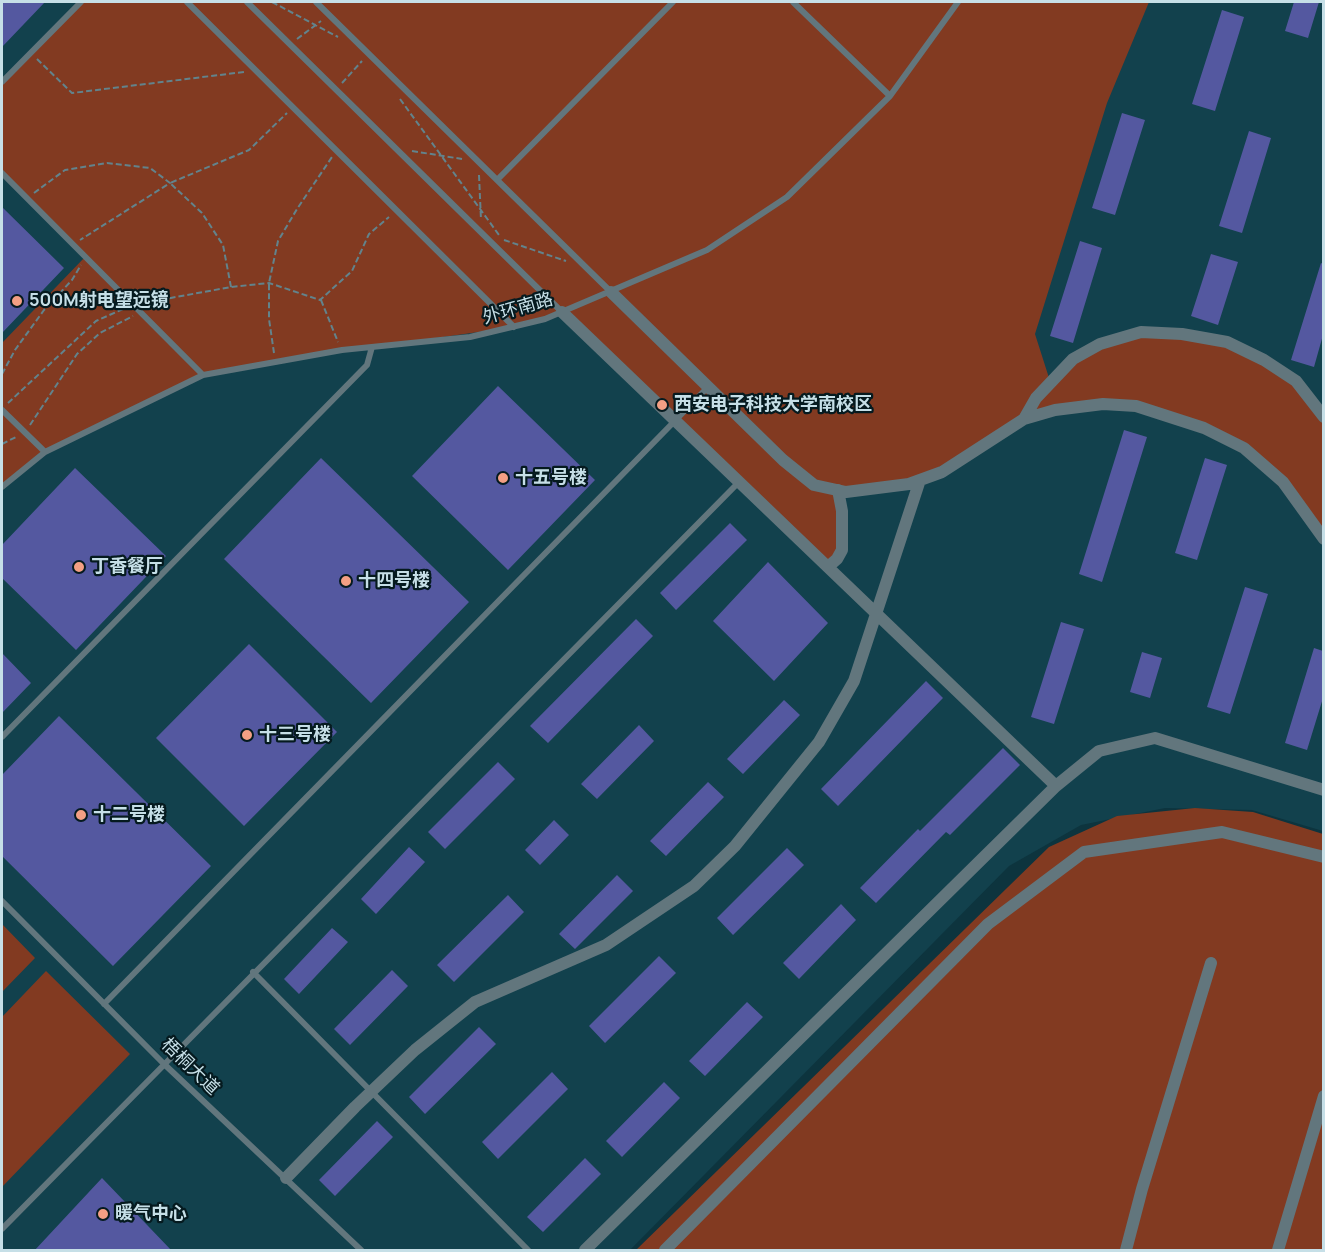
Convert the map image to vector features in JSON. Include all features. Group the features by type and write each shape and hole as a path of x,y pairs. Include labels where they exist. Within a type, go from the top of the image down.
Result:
{"street":[{"path":"611,292 798,474 814,485 846,492 909,484 942,472 1024,419 1055,410 1103,404 1136,406 1204,428 1244,448 1282,482 1323,539"},
{"path":"562,312 1056,786"},
{"path":"1024,419 1036,398 1073,359 1100,344 1141,332 1182,334 1227,342 1264,360 1296,381 1323,417"},
{"path":"286,1178 415,1050 475,1002 606,945 694,886 735,846 819,742 854,681 920,480"},
{"path":"829,566 842,550 842,511 838,490"},
{"path":"585,1251 1056,786 1099,751 1155,738 1323,790"},
{"path":"665,1251 987,924 1084,852 1222,832 1323,858"},
{"path":"1126,1251 1142,1189 1211,963"},
{"path":"1278,1251 1323,1096"}],"lane":[{"path":"2,82 81,2"},
{"path":"187,2 514,327"},
{"path":"246,2 562,312"},
{"path":"316,2 611,292"},
{"path":"497,180 673,2"},
{"path":"793,2 890,96"},
{"name":"外环南路","path":"2,487 45,452 203,375 342,350 470,337 514,327 545,319 707,250 787,197 890,96 958,2"},
{"path":"2,173 203,375"},
{"path":"2,737 367,365 372,347"},
{"path":"104,1004 708,387"},
{"path":"2,410 45,452"},
{"path":"2,1229 163,1063 739,482"},
{"name":"梧桐大道","path":"2,901 163,1063 361,1251"},
{"path":"253,972 528,1251"}],"path":[{"path":"272,2 342,40"},
{"path":"290,44 330,15"},
{"path":"31,52 72,93 257,71"},
{"path":"336,90 368,54"},
{"path":"394,91 508,248"},
{"path":"73,244 170,183 249,150 294,107"},
{"path":"395,148 479,162 482,233 586,268"},
{"path":"275,362 269,319 269,283 278,241 337,150"},
{"path":"27,199 65,170 107,163 150,168 202,213 223,245 231,287"},
{"path":"320,300 352,271 369,234 397,210"},
{"path":"2,374 15,350 44,310 72,280 86,257"},
{"path":"2,410 96,321 133,304 231,287 269,283 320,300 342,350"},
{"path":"2,444 26,433 77,354 100,333 141,312"}],"shaded area":[{"name":"西安电子科技大学南校区","path":"2,2 1323,2 1323,831 1252,810 1165,808 1081,825 1009,866 630,1250 2,1250"},
{"path":"81,2 1149,2 1107,103 1035,334 1050,381 1078,356 1141,332 1211,339 1296,381 1323,419 1323,538 1316,527 1244,448 1204,428 1103,404 1024,419 909,484 838,490 843,536 829,566 562,312 514,327 372,347 203,375 45,452 2,487 2,343 85,257 2,173 2,82"},
{"path":"1195,808 1253,812 1323,834 1323,1250 636,1250 1049,847 1117,816"},
{"path":"2,924 35,958 2,992"},
{"path":"46,971 130,1054 2,1187 2,1017"}],"building":[{"path":"2,2 45,2 2,47"},
{"path":"1294,2 1319,2 1308,38 1285,31"},
{"path":"1222,10 1244,17 1215,111 1192,104"},
{"path":"1122,113 1145,120 1115,215 1092,208"},
{"path":"1249,131 1271,138 1242,233 1219,226"},
{"name":"500M射电望远镜","path":"2,207 64,268 2,333"},
{"path":"1080,241 1102,248 1073,343 1050,336"},
{"path":"1211,254 1238,262 1218,325 1191,316"},
{"path":"1321,263 1323,264 1323,335 1314,367 1291,360"},
{"name":"十五号楼","path":"498,386 595,480 508,570 412,476"},
{"path":"1124,430 1147,437 1102,582 1079,574"},
{"name":"十四号楼","path":"321,458 469,602 371,703 224,559"},
{"path":"1205,458 1227,465 1197,560 1175,553"},
{"name":"丁香餐厅","path":"75,468 166,556 76,650 2,578 2,545"},
{"path":"730,523 747,540 676,610 660,593"},
{"path":"768,562 828,623 774,681 713,621"},
{"path":"1245,587 1268,594 1230,714 1207,707"},
{"path":"636,619 653,636 548,743 530,726"},
{"path":"1061,622 1084,629 1054,724 1031,717"},
{"name":"十三号楼","path":"249,644 337,732 244,826 156,738"},
{"path":"1314,648 1323,651 1323,698 1307,750 1285,743"},
{"path":"1142,652 1162,658 1150,698 1130,692"},
{"path":"2,653 31,683 2,713"},
{"path":"926,681 943,698 838,806 821,789"},
{"path":"784,700 800,715 743,774 727,759"},
{"name":"十二号楼","path":"59,716 211,866 113,966 2,856 2,775"},
{"path":"639,725 654,741 597,799 581,784"},
{"path":"1003,748 1020,765 950,835 946,832 876,903 860,888"},
{"path":"498,762 515,779 445,849 428,832"},
{"path":"708,782 724,797 666,856 650,841"},
{"path":"554,820 569,835 540,865 525,850"},
{"path":"409,847 425,862 376,914 361,899"},
{"path":"787,848 804,865 733,935 717,918"},
{"path":"617,875 633,891 575,949 559,934"},
{"path":"508,895 524,912 454,982 437,965"},
{"path":"841,904 856,920 799,979 783,963"},
{"path":"332,928 348,942 299,994 284,979"},
{"path":"659,956 676,973 605,1043 589,1026"},
{"path":"392,970 408,986 350,1045 334,1029"},
{"path":"747,1002 763,1017 705,1076 689,1061"},
{"path":"479,1027 496,1044 425,1114 409,1097"},
{"path":"552,1072 568,1089 498,1159 482,1142"},
{"path":"664,1082 680,1098 622,1157 606,1141"},
{"path":"377,1121 393,1137 335,1196 319,1180"},
{"path":"585,1158 601,1174 543,1232 527,1217"},
{"name":"暖气中心","path":"102,1178 172,1251 34,1251"}],"place":[{"name":"500M射电望远镜","path":"17,301"},
{"name":"西安电子科技大学南校区","path":"662,405"},
{"name":"十五号楼","path":"503,478"},
{"name":"丁香餐厅","path":"79,567"},
{"name":"十四号楼","path":"346,581"},
{"name":"十三号楼","path":"247,735"},
{"name":"十二号楼","path":"81,815"},
{"name":"暖气中心","path":"103,1214"}]}
